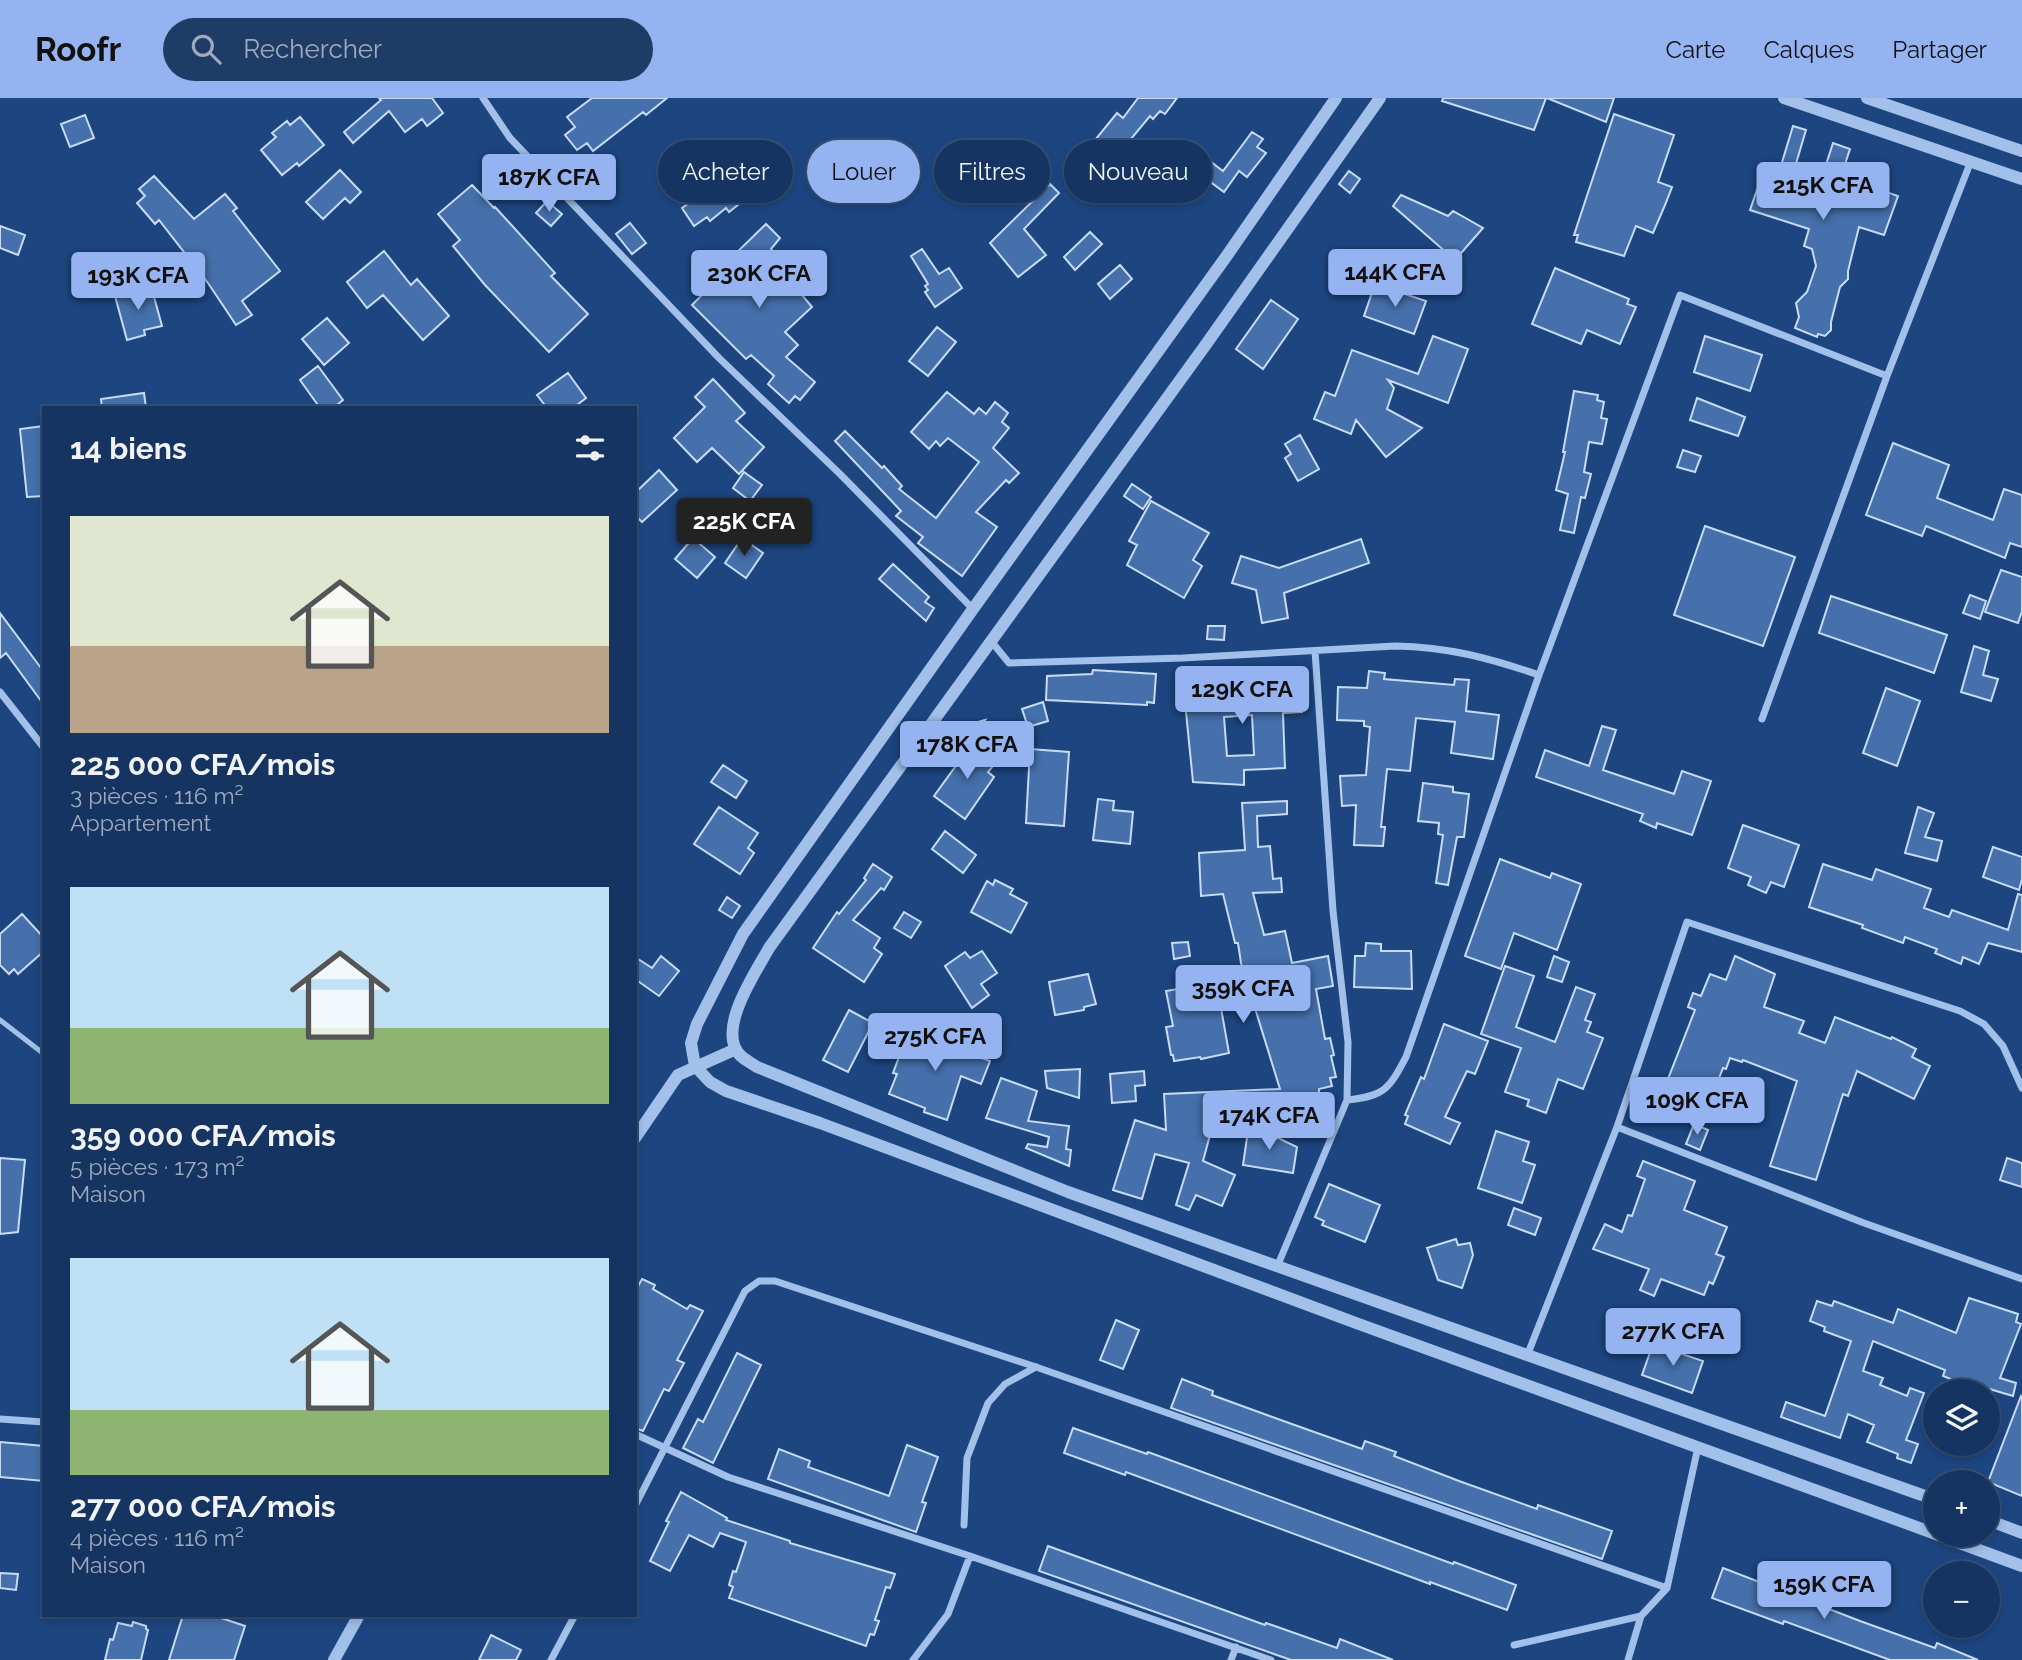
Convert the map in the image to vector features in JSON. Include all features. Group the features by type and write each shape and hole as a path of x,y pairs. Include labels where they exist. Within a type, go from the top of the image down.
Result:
{"street":[{"path":"484,98 510,138 719,358 840,474 973,609"},
{"path":"1336,98 1228,254 743,934 697,1024 691,1042 695,1066 710,1082 726,1091 820,1123 1356,1324 1923,1529"},
{"path":"1380,98 769,948 736,1007 733,1032 736,1049 740,1056 757,1067 1068,1192 1923,1495"},
{"path":"1784,98 2022,179"},
{"path":"1867,98 2022,151"},
{"path":"1762,719 1887,376 1971,161"},
{"path":"1347,1100 1375,1095 1391,1084 1406,1057 1539,675 1680,295 1887,376"},
{"path":"991,641 1009,663 1183,658 1395,646 1427,647 1480,656 1539,675"},
{"path":"1277,1267 1347,1100 1348,1042 1333,911 1315,650"},
{"path":"0,692 42,745"},
{"path":"1527,1356 1617,1127 1687,922 1972,1017 1984,1024 2003,1046 2022,1087"},
{"path":"637,1135 678,1075 736,1049"},
{"path":"1617,1127 1864,1223 2022,1279"},
{"path":"637,1502 745,1291 759,1281 775,1281 1036,1367 1667,1588"},
{"path":"964,1525 967,1458 988,1403 1005,1384 1036,1367"},
{"path":"0,1419 42,1422"},
{"path":"637,1435 728,1477 970,1556 1271,1660"},
{"path":"1628,1660 1641,1616 1667,1588 1698,1447"},
{"path":"2000,1525 2022,1533"},
{"path":"1972,1547 2022,1566"},
{"path":"913,1660 948,1614 970,1556"},
{"path":"1514,1645 1641,1616"},
{"path":"334,1660 358,1617"},
{"path":"551,1660 574,1617"},
{"path":"1231,1660 1236,1647"}],"lane":[{"path":"0,1020 42,1052"}],"building":[{"path":"379,98 432,98 443,113 427,126 422,119 405,132 389,111 353,143 344,132 381,100"},
{"path":"592,98 667,98 646,115 643,112 593,151 587,143 577,150 565,135 575,127 567,117"},
{"path":"1138,98 1177,98 1165,114 1160,111 1153,119 1150,116 1130,140 1095,140 1117,113 1123,118"},
{"path":"1443,98 1546,98 1534,130 1442,101"},
{"path":"1547,98 1614,98 1606,122"},
{"path":"1614,114 1674,135 1658,182 1672,187 1665,205 1653,233 1636,226 1624,256 1576,242 1578,235 1574,235"},
{"path":"85,115 94,138 70,147 61,124"},
{"path":"300,117 324,145 299,166 297,163 282,175 261,150 276,137 272,133 287,121 290,125"},
{"path":"1793,126 1806,130 1795,167 1822,177 1833,143 1850,149 1841,176 1898,196 1884,235 1859,227 1848,279 1840,287 1831,330 1825,336 1818,334 1817,337 1795,328 1799,317 1796,303 1807,292 1816,266 1812,249 1804,246 1809,229 1750,210 1766,164 1780,169"},
{"path":"1252,132 1263,139 1257,147 1266,153 1247,177 1239,171 1224,192 1212,183 1212,163 1223,171"},
{"path":"340,170 361,192 350,203 345,198 323,219 306,202"},
{"path":"1349,171 1360,179 1350,193 1339,184"},
{"path":"154,176 194,219 225,194 237,208 233,211 280,271 242,301 252,315 236,325 208,283 159,220 155,224 137,203 145,196 139,189"},
{"path":"1050,184 1059,193 1050,202"},
{"path":"472,185 555,273 551,276 588,314 549,352 485,285 453,246 460,240 438,214"},
{"path":"1401,195 1448,216 1453,211 1483,228 1455,260 1393,206"},
{"path":"547,201 562,214 551,226 536,213"},
{"path":"689,203 740,203 729,212 726,208 710,221 707,217 694,226 682,208"},
{"path":"1031,203 1049,203 1024,229 1046,255 1018,277 990,243"},
{"path":"630,223 646,243 632,254 616,234"},
{"path":"766,224 780,238 771,249 797,279 792,283 812,307 785,332 798,345 786,357 815,382 800,400 795,396 789,403 768,384 774,376 751,355 746,359 692,305 712,285 705,277 728,258 729,260"},
{"path":"0,226 25,235 18,255 0,248"},
{"path":"1090,232 1102,244 1075,270 1064,257"},
{"path":"922,249 939,274 949,268 962,288 935,307 925,292 928,290 925,286 928,284 911,256"},
{"path":"384,251 411,285 417,279 449,316 423,340 383,295 367,308 347,282"},
{"path":"1120,265 1132,279 1110,299 1098,284"},
{"path":"1555,268 1629,299 1627,304 1636,307 1620,344 1587,330 1581,344 1532,324"},
{"path":"1375,284 1426,301 1414,334 1364,316"},
{"path":"151,286 162,326 144,330 145,335 127,340 115,296"},
{"path":"1271,300 1298,319 1263,369 1236,349"},
{"path":"327,318 349,343 324,365 302,339"},
{"path":"937,327 956,342 928,376 909,361"},
{"path":"1433,336 1468,349 1448,403 1388,380 1394,388 1387,409 1422,428 1386,457 1356,420 1351,434 1314,419 1325,392 1335,396 1352,350 1418,374"},
{"path":"1705,336 1762,355 1750,391 1694,372"},
{"path":"318,366 343,400 336,406 319,406 300,380"},
{"path":"568,373 586,398 576,406 545,406 537,395"},
{"path":"713,379 745,413 736,421 764,447 739,474 712,448 697,462 674,438 705,407 695,397"},
{"path":"1574,391 1598,395 1597,400 1604,402 1601,418 1607,419 1602,444 1589,442 1584,472 1591,474 1585,498 1581,497 1574,533 1560,530 1568,494 1556,490"},
{"path":"947,392 974,414 979,408 986,414 995,402 1008,413 1002,422 1009,428 993,448 1019,473 1009,483 1006,480 976,512 997,527 962,576 918,543 923,537 896,516 901,511 835,441 845,431 882,468 884,466 902,486 899,489 936,518 979,462 948,438 940,446 936,441 929,449 911,432"},
{"path":"144,393 146,406 102,406 101,399"},
{"path":"1697,398 1745,417 1738,436 1690,420"},
{"path":"42,426 42,496 27,497 20,429"},
{"path":"1300,435 1319,469 1298,481 1285,458 1291,454 1285,444"},
{"path":"1893,443 1949,465 1937,498 1993,520 2004,489 2022,495 2022,547 2010,543 2005,558 1926,526 1922,536 1866,515"},
{"path":"1683,450 1701,456 1695,472 1677,467"},
{"path":"659,470 677,490 642,522 637,517 637,491"},
{"path":"744,472 762,485 750,501 733,488"},
{"path":"1132,484 1151,497 1143,509 1124,496"},
{"path":"1151,501 1209,533 1193,560 1202,566 1184,598 1127,565 1137,545 1129,541"},
{"path":"1705,526 1795,557 1763,646 1674,615"},
{"path":"693,538 715,557 697,578 675,559"},
{"path":"742,538 763,553 746,578 725,563"},
{"path":"1361,539 1369,563 1284,593 1288,618 1262,623 1256,590 1232,583 1241,556 1279,568"},
{"path":"893,564 929,597 925,602 934,608 926,621 879,579"},
{"path":"2001,570 2022,577 2022,611 2018,623 1985,612"},
{"path":"1970,595 1986,601 1980,619 1963,613"},
{"path":"1831,596 1947,635 1934,673 1819,633"},
{"path":"0,613 42,669 42,702 6,653 0,658"},
{"path":"1208,626 1225,626 1224,640 1207,639"},
{"path":"1974,646 1989,651 1983,675 1998,679 1991,701 1961,692"},
{"path":"1255,669 1255,672 1299,669 1302,712 1283,713 1285,768 1244,770 1244,785 1193,782 1184,692 1198,690 1200,704 1229,701 1228,680 1234,680 1234,670","holes":["1252,715 1254,755 1227,756 1224,717"]},
{"path":"1093,670 1156,674 1154,703 1147,702 1147,705 1046,700 1047,676 1092,674"},
{"path":"1369,671 1385,673 1384,679 1454,685 1455,679 1469,680 1466,711 1499,715 1493,759 1451,753 1455,722 1416,718 1410,771 1387,769 1381,827 1385,827 1383,846 1354,845 1356,805 1342,806 1340,776 1366,775 1370,727 1364,726 1364,721 1337,720 1338,687 1367,688"},
{"path":"1886,688 1920,701 1897,766 1863,753"},
{"path":"1043,702 1048,721 1028,727 1022,709"},
{"path":"985,720 966,748 954,740 964,726"},
{"path":"1602,726 1616,730 1603,770 1674,794 1682,771 1711,781 1692,835 1657,823 1656,828 1640,821 1643,814 1536,777 1545,750 1589,766"},
{"path":"971,745 978,746 997,761 988,772 994,777 965,819 934,796"},
{"path":"1030,749 1069,752 1064,826 1026,823"},
{"path":"723,765 747,781 736,798 711,782"},
{"path":"1423,783 1453,787 1453,792 1469,794 1464,837 1457,837 1448,885 1436,883 1443,835 1438,834 1439,823 1418,821"},
{"path":"1098,799 1114,801 1113,810 1133,812 1130,844 1093,840"},
{"path":"1287,801 1287,814 1257,816 1258,847 1270,846 1273,879 1281,878 1282,892 1253,893 1264,935 1285,931 1292,963 1328,956 1333,986 1316,989 1325,1039 1330,1038 1334,1055 1331,1056 1336,1077 1330,1078 1332,1086 1319,1089 1319,1093 1266,1108 1253,1102 1251,1108 1217,1109 1203,1161 1235,1175 1222,1206 1196,1195 1189,1210 1176,1205 1189,1163 1155,1154 1142,1199 1113,1190 1135,1120 1166,1130 1164,1094 1280,1089 1241,963 1238,943 1235,943 1223,894 1201,896 1199,853 1245,850 1242,803"},
{"path":"719,807 758,833 748,848 754,853 740,874 694,844"},
{"path":"1918,807 1934,813 1925,837 1942,841 1937,861 1905,853"},
{"path":"1743,825 1799,845 1784,887 1771,882 1766,893 1748,885 1751,877 1728,868"},
{"path":"945,831 976,855 963,873 932,849"},
{"path":"1993,847 2022,857 2019,890 1983,877"},
{"path":"1500,859 1550,878 1552,873 1581,884 1557,950 1514,933 1501,969 1465,956"},
{"path":"873,864 892,877 884,890 881,888 853,920 880,938 874,948 882,954 864,982 813,948 837,912 839,914 866,880 864,878"},
{"path":"1823,864 1872,880 1876,869 1931,889 1924,908 1949,917 1952,910 2008,930 2018,894 2022,895 2022,952 1988,943 1979,964 1963,957 1961,964 1935,953 1937,949 1905,937 1903,943 1862,928 1863,925 1809,907"},
{"path":"995,880 1013,889 1010,894 1027,903 1011,933 971,912 987,881 993,885"},
{"path":"727,897 740,906 732,918 719,910"},
{"path":"904,912 921,922 911,938 894,928"},
{"path":"22,914 42,936 42,953 18,974 14,969 9,974 0,965 0,934"},
{"path":"1188,942 1190,956 1174,959 1172,943"},
{"path":"1366,943 1381,944 1381,951 1411,951 1412,989 1354,987 1355,956 1365,956"},
{"path":"982,951 997,973 981,984 989,995 972,1008 945,966 965,952 970,958"},
{"path":"661,956 679,971 659,996 637,980 637,958 652,968"},
{"path":"1554,956 1569,962 1562,982 1547,977"},
{"path":"1735,956 1775,974 1764,1007 1804,1021 1799,1033 1825,1043 1835,1017 1891,1039 1892,1037 1916,1049 1912,1057 1930,1066 1914,1099 1857,1071 1848,1096 1843,1094 1816,1180 1770,1166 1797,1081 1743,1060 1742,1062 1730,1058 1726,1069 1723,1068 1703,1120 1659,1102 1695,1010 1688,1007 1693,993 1701,996 1710,974 1726,980"},
{"path":"1505,966 1534,976 1516,1027 1555,1042 1576,987 1595,994 1585,1020 1591,1022 1587,1032 1603,1038 1583,1089 1558,1079 1546,1113 1527,1106 1529,1100 1505,1092 1521,1048 1481,1034"},
{"path":"1088,974 1096,1004 1084,1007 1084,1010 1055,1015 1049,982"},
{"path":"1225,981 1230,1006 1221,1008 1229,1053 1174,1061 1166,1027 1173,1026 1166,991"},
{"path":"849,1010 873,1023 848,1072 823,1060"},
{"path":"1444,1024 1488,1041 1475,1074 1467,1071 1445,1117 1460,1123 1450,1144 1405,1124 1408,1116 1405,1115 1421,1077 1424,1079"},
{"path":"944,1032 963,1041 957,1049 990,1061 981,1084 961,1076 947,1120 924,1112 925,1108 889,1094 897,1074 893,1073 908,1033 938,1044"},
{"path":"1080,1069 1079,1098 1047,1088 1045,1071"},
{"path":"1144,1071 1145,1085 1135,1086 1136,1101 1112,1103 1110,1074"},
{"path":"1001,1078 1037,1091 1028,1121 1069,1126 1066,1149 1071,1150 1069,1166 1026,1148 1028,1144 1047,1147 1049,1137 986,1118"},
{"path":"1249,1124 1297,1147 1293,1173 1243,1165"},
{"path":"1694,1124 1708,1130 1700,1150 1686,1144"},
{"path":"1496,1131 1529,1142 1523,1161 1535,1165 1522,1203 1478,1188"},
{"path":"0,1158 25,1160 18,1232 0,1234"},
{"path":"2007,1158 2022,1163 2022,1187 2000,1180"},
{"path":"1643,1161 1695,1181 1684,1210 1727,1227 1716,1254 1724,1257 1713,1284 1709,1282 1704,1295 1661,1279 1654,1296 1640,1290 1649,1269 1593,1249 1605,1224 1622,1232 1628,1215 1632,1216 1645,1179 1637,1176"},
{"path":"1329,1184 1380,1205 1365,1242 1322,1225 1324,1221 1315,1217"},
{"path":"1514,1208 1541,1218 1535,1235 1508,1225"},
{"path":"1456,1239 1458,1245 1470,1243 1473,1255 1462,1288 1438,1280 1427,1248"},
{"path":"642,1279 655,1285 653,1289 687,1309 690,1305 703,1311 677,1360 684,1363 669,1391 664,1389 643,1431 637,1429 637,1288"},
{"path":"1969,1298 2018,1314 2016,1322 2021,1324 2000,1378 2016,1383 2013,1396 2000,1392 2000,1379 1950,1379 1943,1376 1945,1370 1873,1341 1863,1371 1883,1378 1880,1385 1907,1396 1910,1388 1923,1393 1906,1440 1918,1444 1911,1463 1897,1458 1898,1454 1867,1442 1874,1425 1848,1414 1840,1438 1781,1417 1786,1402 1825,1416 1851,1341 1824,1331 1825,1327 1810,1321 1817,1301 1832,1306 1834,1301 1893,1323 1898,1309 1956,1333"},
{"path":"1116,1320 1139,1330 1123,1369 1100,1360"},
{"path":"1653,1344 1703,1361 1692,1393 1642,1375"},
{"path":"737,1353 761,1365 713,1463 683,1448 698,1419 703,1422"},
{"path":"1182,1379 1213,1391 1212,1395 1362,1449 1365,1441 1396,1452 1394,1456 1459,1481 1537,1509 1538,1505 1612,1531 1602,1559 1171,1408"},
{"path":"2021,1396 2022,1496 2000,1487 2000,1470 1993,1470"},
{"path":"1073,1428 1147,1454 1148,1452 1516,1585 1507,1610 1126,1472 1125,1475 1064,1453"},
{"path":"0,1442 42,1446 42,1481 0,1477"},
{"path":"907,1445 938,1457 922,1502 926,1503 916,1532 768,1479 779,1449 810,1461 808,1467 889,1496"},
{"path":"681,1492 727,1518 726,1520 790,1543 895,1574 890,1588 886,1587 875,1620 879,1621 866,1646 729,1598 733,1587 729,1585 733,1571 736,1572 746,1542 720,1533 713,1547 689,1535 670,1571 650,1561"},
{"path":"1048,1546 1265,1625 1266,1623 1337,1648 1340,1639 1393,1660 1291,1660 1039,1571"},
{"path":"1723,1568 1860,1621 1935,1648 1937,1643 1978,1660 1890,1660 1784,1621 1783,1624 1712,1598"},
{"path":"0,1573 18,1574 16,1590 0,1588"},
{"path":"182,1617 218,1617 245,1626 234,1660 169,1660"},
{"path":"133,1622 146,1626 148,1630 141,1660 105,1660 110,1639 113,1640 118,1623 132,1626"},
{"path":"491,1635 521,1650 516,1660 479,1660"}]}
